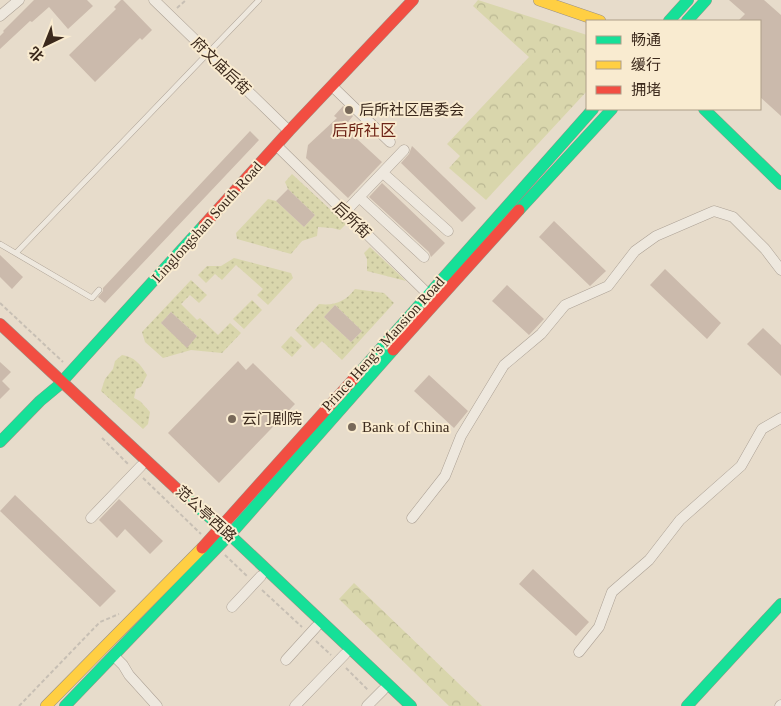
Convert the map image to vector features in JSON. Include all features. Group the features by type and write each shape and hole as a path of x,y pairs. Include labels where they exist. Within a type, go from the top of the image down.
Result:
{"main road":[{"name":"Linglongshan South Road","path":"0,442 40,400 60,384 276,145 413,0"},
{"path":"539,0 597,20"},
{"path":"670,20 688,0"},
{"path":"688,20 706,0"},
{"name":"Prince Heng's Mansion Road","path":"65,706 114,656 428,294 592,110"},
{"name":"Prince Heng's Mansion Road","path":"46,706 219,537 611,110"},
{"path":"705,110 781,184"},
{"name":"范公亭西路","path":"0,324 60,384 138,468 410,706"},
{"name":"范公亭西路","path":"0,333 60,384 192,503 257,580 377,691 400,706"},
{"path":"687,706 781,604"}],"street":[{"path":"0,16 19,0"},
{"name":"府文庙后街","path":"154,0 289,131"},
{"path":"332,86 390,142"},
{"name":"后所街","path":"276,145 428,294"},
{"path":"344,213 404,150"},
{"path":"383,173 448,231"},
{"path":"359,197 424,257"},
{"path":"412,518 445,476 461,436 504,365 541,334 565,305 608,286 635,251 656,236 714,211 733,217 765,249 780,268"},
{"path":"580,652 599,627 612,592 649,560 680,520 741,466 762,429 781,418"},
{"path":"91,518 138,468"},
{"path":"232,607 257,580"},
{"path":"286,660 312,630"},
{"path":"114,656 157,706"},
{"path":"295,706 340,657"},
{"path":"367,706 377,691"}],"lane":[{"path":"16,254 259,0"},
{"path":"0,244 92,298 99,290"}],"path":[{"path":"169,14 186,0"},
{"path":"0,303 55,353"},
{"path":"96,433 219,537 257,580 312,630"},
{"path":"19,706 100,622 123,612"},
{"path":"315,639 340,657"},
{"path":"343,666 377,691"}],"green space":[{"path":"478,0 586,35 586,92 486,200 449,168 460,156 447,144 529,57 473,6"},
{"path":"292,174 346,224 340,230 318,227 317,236 302,241 291,254 237,239 236,233 268,199 276,201 304,227 315,215 288,189 285,182"},
{"path":"370,247 406,281 367,271 367,259 364,253"},
{"path":"234,258 291,273 293,278 268,305 257,295 263,289 236,265 222,280 215,274 206,283 198,275 207,266 221,266"},
{"path":"191,280 207,295 199,303 190,295 181,304 197,320 200,318 218,335 230,323 241,333 222,353 191,350 163,358 145,342 142,332","holes":["171,312 197,336 187,347 161,323"]},
{"path":"355,289 384,293 394,303 342,360 322,341 314,349 295,330 319,304 335,303 344,300","holes":["335,305 362,331 351,342 324,317"]},
{"path":"252,300 262,310 244,329 233,319"},
{"path":"291,336 302,346 292,357 281,347"},
{"path":"122,355 130,357 137,362 147,375 141,387 136,389 134,398 140,401 150,412 148,424 143,429 101,391 105,379 113,369 115,361"},
{"path":"354,583 482,706 449,706 339,599"}],"building":[{"path":"34,0 87,0 93,6 68,29 49,7 32,22 30,21 0,49 0,36 3,31"},
{"path":"121,0 152,30 142,40 140,38 95,82 69,55 116,9 114,7"},
{"path":"729,0 764,0 781,15 781,116 761,98 761,20 739,20 745,14"},
{"path":"343,106 353,116 344,127 382,162 348,198 306,158 308,145 337,118 334,116"},
{"path":"250,131 259,140 105,303 98,297 103,288"},
{"path":"412,146 476,208 462,222 401,163 409,154"},
{"path":"382,183 445,243 431,257 429,252 369,197"},
{"path":"288,189 315,215 304,227 276,201"},
{"path":"554,221 606,271 590,286 539,237"},
{"path":"0,255 23,277 12,289 0,277"},
{"path":"665,269 721,323 707,339 650,285"},
{"path":"507,285 544,319 529,335 492,301"},
{"path":"335,305 362,331 351,342 324,317"},
{"path":"171,312 197,336 187,348 161,323"},
{"path":"763,328 781,345 781,376 747,344"},
{"name":"云门剧院","path":"238,361 246,370 253,363 295,404 219,483 168,433"},
{"path":"0,362 11,372 2,381 10,389 0,399"},
{"path":"429,375 468,411 454,428 414,391"},
{"path":"15,495 116,591 100,607 0,511"},
{"path":"119,499 163,541 150,554 125,529 117,538 99,520"},
{"path":"533,569 589,622 576,636 519,584"}],"traffic: fast":[{"path":"670,20 688,0"},
{"path":"688,20 706,0"},
{"path":"360,372 592,110"},
{"path":"519,210 611,110"},
{"path":"705,110 781,184"},
{"path":"0,442 40,401 58,386 204,225"},
{"path":"65,706 236,528 393,350"},
{"path":"178,490 229,534 411,706"},
{"path":"687,706 781,604"}],"traffic: slow":[{"path":"539,0 597,20"},
{"path":"46,706 202,548"}],"traffic: jam":[{"path":"204,225 289,131 413,0"},
{"path":"393,350 519,210"},
{"path":"0,324 178,490"},
{"path":"202,548 360,372"}],"place":[{"name":"后所社区居委会","path":"349,110"},
{"name":"云门剧院","path":"232,419"},
{"name":"Bank of China","path":"352,427"}],"district":[{"name":"后所社区","path":"364,130"}]}
